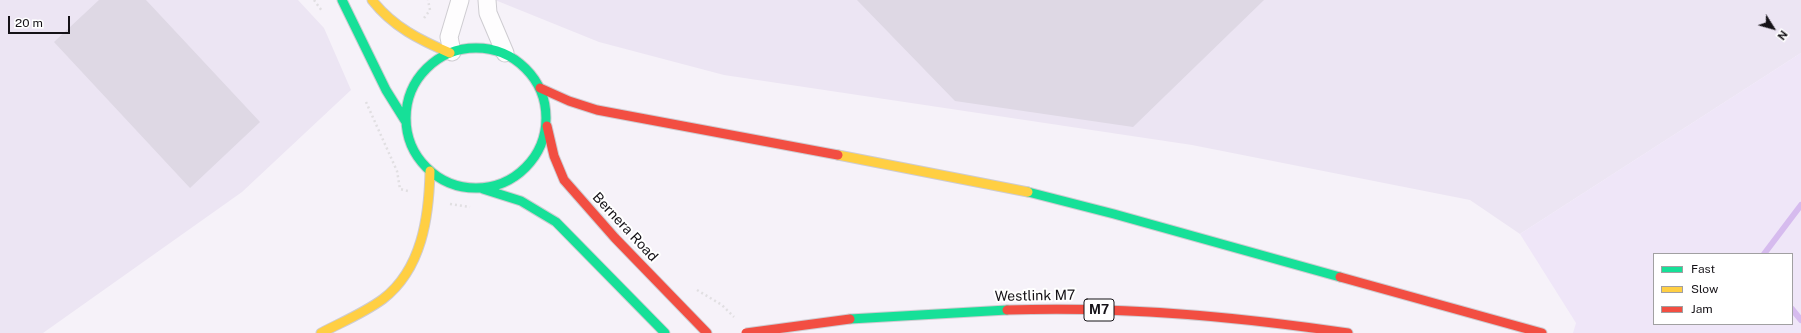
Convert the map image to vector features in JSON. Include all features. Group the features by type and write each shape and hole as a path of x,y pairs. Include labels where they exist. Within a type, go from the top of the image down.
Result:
{"main road":[{"path":"342,0 386,90 406,122"},
{"path":"372,0 380,12 406,32 421,41 451,52"},
{"path":"479,188 499,185 517,176 532,162 542,144 546,124 546,106 540,88 526,67 505,53 488,48 470,48 451,52 437,59 417,80 410,93 406,122 409,140 418,157 430,171 450,184 508,194 535,208 556,222 665,333"},
{"path":"540,88 569,101 597,110 940,174 1033,193 1114,214 1542,333"},
{"name":"Bernera Road","path":"546,124 554,156 564,180 615,238 707,333"},
{"path":"321,333 362,312 389,294 404,276 419,250 422,240 430,197 430,171"},
{"name":"Westlink M7","path":"746,333 850,319 937,312 1068,309 1179,313 1293,324 1348,333"}],"street":[{"path":"451,52 449,37 460,0"},
{"path":"487,0 488,14 505,53"}],"path":[{"path":"366,101 397,171 400,189"},
{"path":"448,203 473,207"},
{"path":"692,287 722,305 739,322"}],"shaded area":[{"path":"0,0 298,0 324,28 351,90 242,192 43,333 0,333"},
{"path":"495,0 1801,0 1801,53 1520,234 1470,200 1192,145 724,75 599,42"},
{"path":"1801,53 1801,333 1573,333 1576,323 1520,234"}],"building":[{"path":"99,0 146,0 260,122 190,188 54,42"},
{"path":"857,0 1264,0 1133,127 955,101"}],"waterway":[{"path":"1765,253 1801,205"},
{"path":"1793,310 1801,320"}],"traffic: fast":[{"path":"342,0 386,90 406,122"},
{"path":"483,48 503,53 526,68 541,91 545,104 546,118 545,132 541,145 526,168 503,183 490,187 469,188 449,183 426,168 411,145 407,132 406,111 411,91 426,68 449,53 462,49 483,48"},
{"path":"483,189 521,201 556,222 665,333"},
{"path":"1028,192 1114,214 1340,277"},
{"path":"850,319 1007,310"}],"traffic: slow":[{"path":"372,0 389,18 408,32 450,53"},
{"path":"838,155 1028,192"},
{"path":"321,333 376,304 396,287 407,273 421,241 425,224 428,206 430,171"}],"traffic: jam":[{"path":"540,88 569,101 597,110 838,155"},
{"path":"547,126 554,156 564,180 615,238 707,333"},
{"path":"1340,277 1542,333"},
{"path":"1007,310 1050,309 1135,311 1221,317 1348,333"},
{"path":"746,333 850,319"}]}
